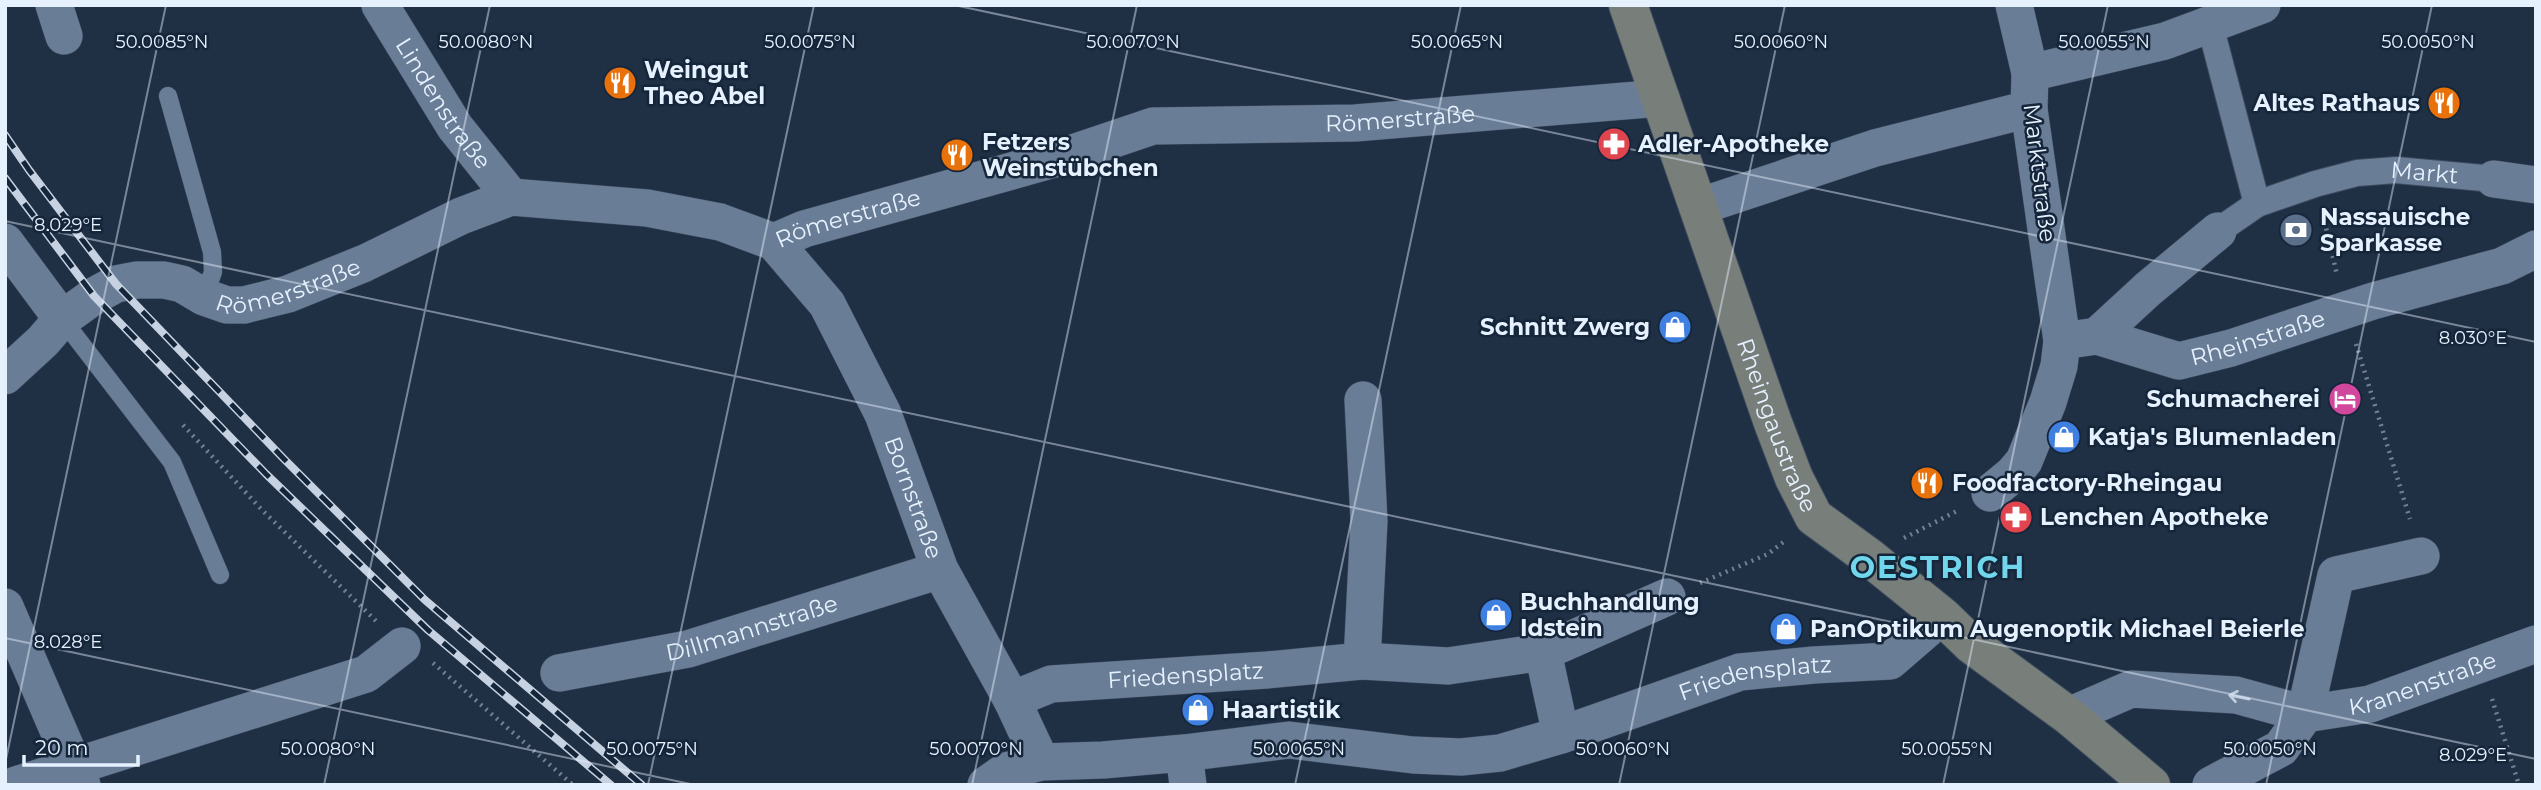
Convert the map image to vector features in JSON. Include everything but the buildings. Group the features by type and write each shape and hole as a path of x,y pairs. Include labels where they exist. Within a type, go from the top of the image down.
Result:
{"main road":[{"name":"Rheingaustraße","path":"1628,5 1773,424 1794,478 1814,517 1942,616 1972,645 2069,716 2151,785"}],"street":[{"name":"Lindenstraße","path":"380,5 455,127 511,197"},
{"name":"Marktstraße","path":"2014,5 2030,73 2029,109 2062,341"},
{"path":"2030,73 2165,41 2262,5"},
{"path":"2210,25 2256,204"},
{"name":"Römerstraße","path":"5,376 43,341 61,319 116,284 136,280 182,284 227,305 244,305 288,294 365,263 461,216 511,197 647,208 720,222 774,242 804,229 1058,159 1153,127 1355,123 1661,98"},
{"path":"1698,207 1875,148 2029,109"},
{"name":"Markt","path":"2097,336 2148,289 2218,231 2256,204 2357,173 2396,170 2536,185"},
{"path":"5,242 61,319"},
{"name":"Bornstraße","path":"774,242 827,304 877,402 940,570 1012,700 1041,762"},
{"name":"Rheinstraße","path":"2062,341 2097,336 2179,361 2231,348 2346,309 2502,266 2536,249"},
{"path":"1990,493 2024,461 2048,402 2059,366 2062,341"},
{"path":"1362,661 1369,521 1363,400"},
{"name":"Kranenstraße","path":"2211,785 2281,748 2305,714 2336,575 2421,556"},
{"name":"Dillmannstraße","path":"559,673 688,649 940,570"},
{"name":"Friedensplatz","path":"1012,700 1051,684 1362,661 1448,666 1543,652 1667,597"},
{"path":"5,607 77,775"},
{"name":"Friedensplatz","path":"986,785 1006,771 1041,762 1103,760 1186,769 1289,740 1413,755 1461,757 1500,753 1561,735 1740,672 1890,661 1942,616"},
{"path":"16,785 77,775 366,674 401,642"},
{"name":"Kranenstraße","path":"2069,716 2132,689 2236,695 2305,714 2370,704 2536,644"},
{"path":"1543,652 1561,735"}],"lane":[{"path":"169,96 212,252 213,272 204,296"},
{"path":"61,319 172,462 219,575"}],"path":[{"path":"2315,184 2346,309 2421,556"},
{"path":"178,419 262,510 401,642 573,785"},
{"path":"1869,557 1990,493"},
{"path":"1667,597 1768,554 1814,517"},
{"path":"2480,663 2519,785"}],"railway":[{"path":"5,135 116,284 284,459 425,600 642,785"},
{"path":"5,178 94,296 266,474 428,630 611,785"}],"place":[{"name":"Weingut Theo Abel","path":"620,83"},
{"name":"Altes Rathaus","path":"2444,103"},
{"name":"Adler-Apotheke","path":"1614,144"},
{"name":"Fetzers Weinstübchen","path":"957,155"},
{"name":"Nassauische Sparkasse","path":"2296,230"},
{"name":"Schnitt Zwerg","path":"1675,327"},
{"name":"Schumacherei","path":"2345,399"},
{"name":"Katja's Blumenladen","path":"2064,437"},
{"name":"Foodfactory-Rheingau","path":"1927,483"},
{"name":"Lenchen Apotheke","path":"2016,517"},
{"name":"Buchhandlung Idstein","path":"1496,615"},
{"name":"PanOptikum Augenoptik Michael Beierle","path":"1786,629"},
{"name":"Haartistik","path":"1198,710"}],"district":[{"name":"OESTRICH","path":"1938,568"}]}
